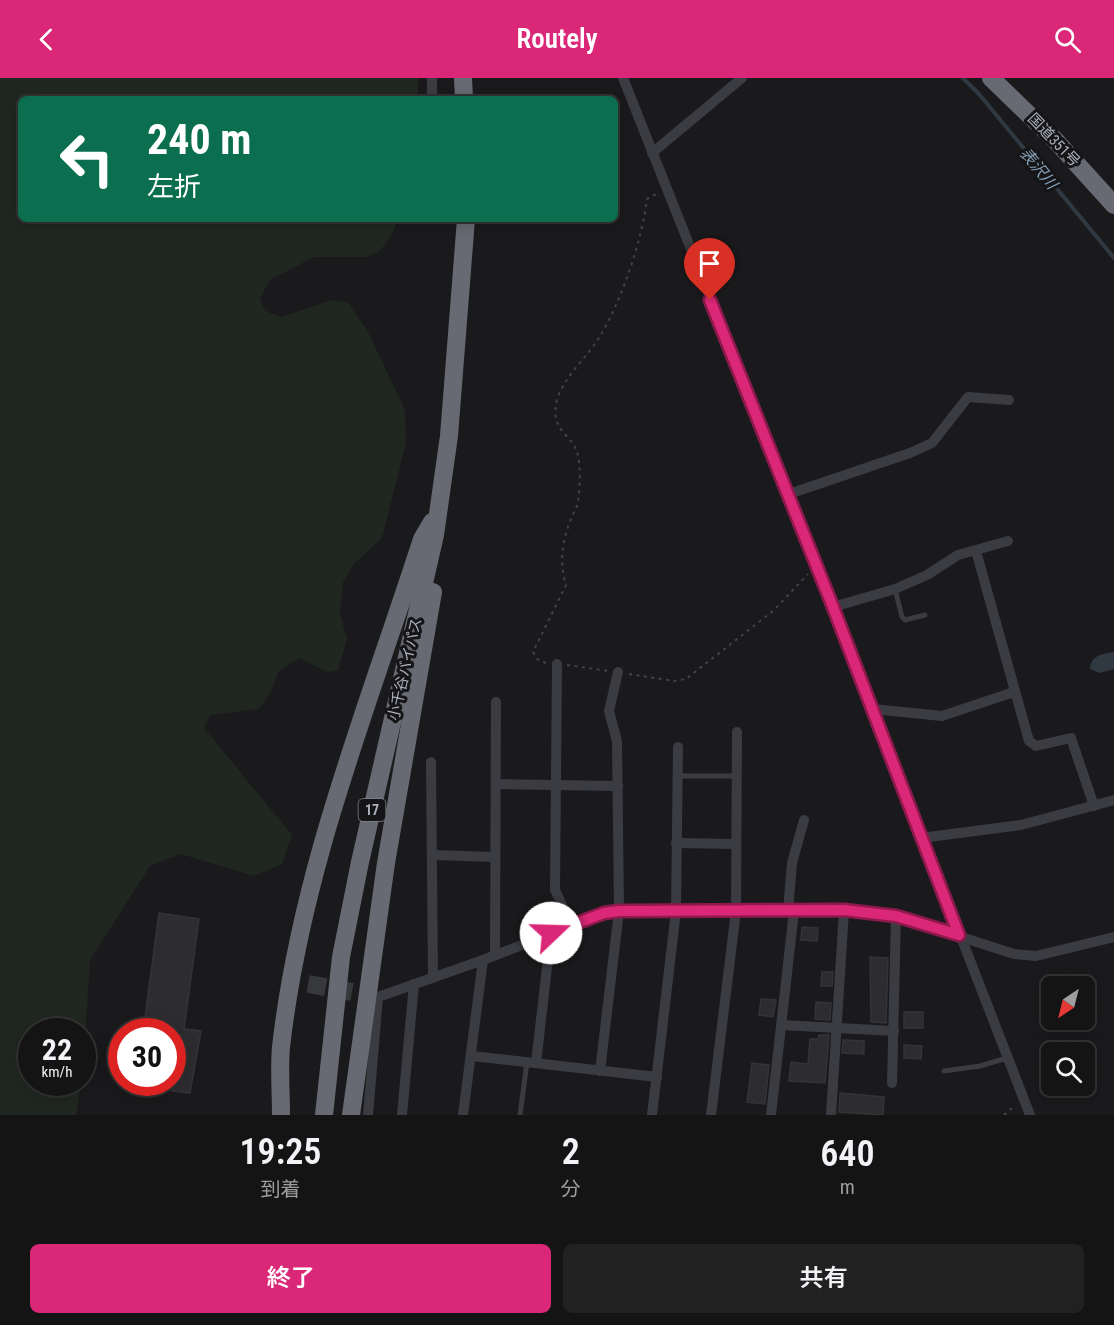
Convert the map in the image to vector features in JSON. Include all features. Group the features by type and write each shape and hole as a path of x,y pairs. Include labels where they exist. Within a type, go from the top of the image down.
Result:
{"highway":[{"path":"463,78 464,96"},
{"name":"国道351号","path":"991,78 1056,141 1114,205"},
{"name":"小千谷バイパス","path":"324,1115 341,957 360,862 435,535 450,424 466,222"},
{"path":"280,1115 281,1049 299,982 305,902 347,756 422,539 439,509"},
{"path":"351,1115 366,995 402,770 430,623 435,535"}],"street":[{"path":"432,78 432,96"},
{"path":"623,78 786,495 833,607 1030,1115"},
{"path":"652,153 742,78"},
{"path":"786,495 910,453 932,443 968,398 1008,400"},
{"path":"833,607 895,589 927,575 944,562 1008,541"},
{"path":"976,551 1014,692 1032,745 1066,738 1074,742 1094,806"},
{"path":"557,664 555,890 571,925"},
{"path":"600,1071 619,911 617,741 609,711 618,672"},
{"path":"873,709 942,716 1014,692"},
{"path":"495,956 496,702"},
{"path":"711,1115 736,911 738,732"},
{"path":"652,1115 676,911 678,747"},
{"path":"431,762 433,978"},
{"path":"496,784 618,786"},
{"path":"921,838 1022,825 1114,800"},
{"path":"771,1115 791,911 792,863 804,820"},
{"path":"676,843 736,844"},
{"path":"432,855 495,857"},
{"path":"369,1115 366,995 433,978 571,925 619,911 844,910 896,916 1014,954 1036,956 1114,937"},
{"path":"831,1115 844,910"},
{"path":"892,1083 896,916"},
{"path":"531,1063 551,933"},
{"path":"463,1115 483,960"},
{"path":"402,1115 414,984"},
{"path":"781,1025 894,1031"},
{"path":"472,1056 657,1077"}],"lane":[{"path":"895,589 902,617 905,620 925,615"},
{"path":"677,776 737,776"},
{"path":"944,1071 980,1066 1007,1058"},
{"path":"520,1115 531,1063"}],"path":[{"path":"667,191 647,199 624,281 609,320 593,346 562,385 556,403 561,433 577,450 578,503 561,558 560,567 566,585 534,652 543,663 674,681 686,679 773,611 816,565"},
{"path":"1004,1115 1023,1098"}],"shaded area":[{"path":"0,78 418,78 418,96 18,96 18,222 397,222 393,233 380,251 366,257 314,257 270,280 260,298 265,311 282,317 331,300 348,303 367,330 405,410 406,443 382,538 354,564 343,582 340,614 347,639 338,670 327,672 300,658 279,671 271,691 259,709 210,715 204,728 292,835 282,864 254,876 181,854 150,866 90,960 86,1018 18,1018 18,1096 79,1096 76,1115 0,1115"},
{"path":"1114,652 1114,669 1100,673 1090,669 1095,658"}],"building":[{"path":"159,913 199,919 186,1018 145,1018"},
{"path":"802,927 818,928 817,941 801,940"},
{"path":"870,957 888,958 886,1023 871,1022"},
{"path":"822,972 833,972 832,986 821,986"},
{"path":"761,999 776,1000 773,1017 759,1015"},
{"path":"816,1002 831,1003 830,1020 815,1019"},
{"path":"904,1012 923,1012 923,1028 904,1028"},
{"path":"186,1029 201,1031 190,1093 186,1093"},
{"path":"819,1035 829,1035 825,1083 789,1081 791,1062 808,1064 810,1039 818,1039"},
{"path":"843,1040 864,1041 864,1054 842,1053"},
{"path":"904,1045 922,1046 921,1059 904,1058"},
{"path":"752,1063 769,1065 765,1104 747,1102"},
{"path":"840,1093 884,1097 883,1115 839,1112"}],"waterway":[{"name":"表沢川","path":"963,78 979,94 1114,258"}],"tunnel":[{"path":"308,984 352,992"}],"route":[{"path":"551,933 604,913 619,911 844,910 896,916 959,935 873,709 710,300"}]}
